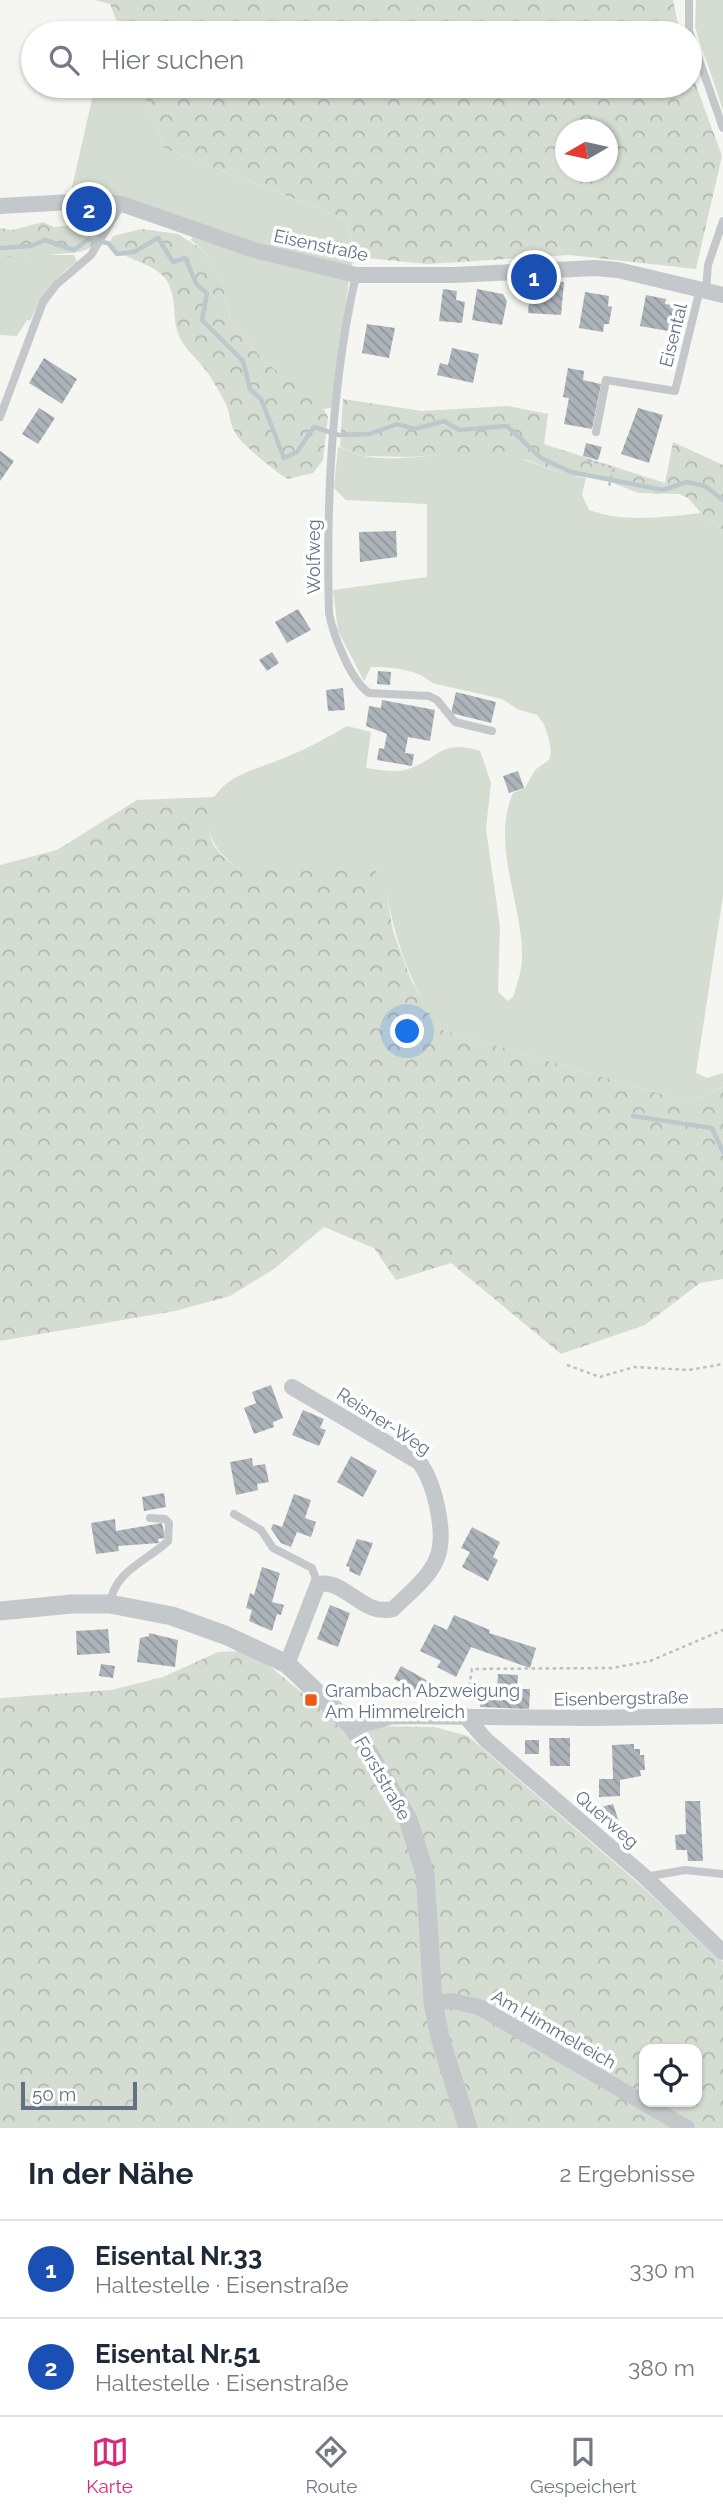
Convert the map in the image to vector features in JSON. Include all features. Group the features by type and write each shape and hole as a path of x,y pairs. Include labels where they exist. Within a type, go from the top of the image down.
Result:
{"street":[{"name":"Eisenstraße","path":"0,206 88,201 122,204 254,250 356,275 595,268 723,295"},
{"name":"Reisner-Weg","path":"292,1387 419,1462 427,1473 435,1494 439,1555 432,1569 393,1609 373,1609 332,1583 318,1584"},
{"path":"287,1664 318,1584"},
{"name":"Forststraße","path":"0,1611 71,1604 110,1604 172,1616 225,1635 287,1664 353,1727 408,1819 425,1874 433,2003 441,2041 468,2128"},
{"name":"Eisenbergstraße","path":"353,1727 393,1716 723,1716"},
{"name":"Querweg","path":"466,1716 486,1740 645,1877 723,1952"},
{"name":"Am Himmelreich","path":"433,2003 452,2001 479,2007 687,2128"}],"lane":[{"path":"689,0 689,21"},
{"path":"702,68 723,128"},
{"path":"0,417 43,302 56,285 91,256 122,204"},
{"path":"703,290 708,265 723,221"},
{"name":"Wolfweg","path":"356,275 346,322 334,429 327,558 329,613 339,646 360,684 369,693 429,696 438,700 455,722 492,731"},
{"name":"Eisental","path":"596,432 606,380 675,391 703,290"},
{"path":"234,1514 261,1530 273,1548 312,1568 318,1584"},
{"path":"110,1604 113,1588 120,1579 168,1541 170,1532 165,1519 150,1518"},
{"path":"645,1877 685,1870 723,1874"}],"path":[{"path":"588,460 614,468 608,489"},
{"path":"567,1365 600,1377 634,1367 689,1370 723,1364"},
{"path":"466,1716 472,1669 612,1668 650,1661 723,1630"}],"green space":[{"path":"94,0 673,0 677,21 116,21 110,4"},
{"path":"696,0 723,0 723,110 702,48 702,21 695,21"},
{"path":"92,98 145,98 164,148 346,219 355,257 351,267 298,257 120,196 70,196"},
{"path":"145,98 701,98 722,156 696,269 570,255 427,264 355,257 346,219 164,148"},
{"path":"85,214 100,220 96,242 90,248 29,261 0,257 0,228 13,230 43,222 54,227 73,225"},
{"path":"142,229 178,234 203,250 222,282 230,320 264,361 322,406 328,417 323,460 313,473 288,479 239,438 232,427 226,404 210,376 180,338 167,281 155,269 123,254 109,243 113,236"},
{"path":"193,234 349,279 333,408 324,409 264,361 230,320 222,282 203,250 191,240"},
{"path":"10,255 28,261 44,255 74,255 77,262 49,288 30,321 27,320 17,336 0,335 0,257"},
{"path":"343,399 422,411 508,406 548,414 544,444 665,483 673,442 723,465 723,530 701,513 688,498 679,494 638,493 598,477 570,476 527,460 469,453 411,457 363,456 340,447"},
{"path":"338,447 363,456 379,458 476,452 504,455 586,478 582,495 589,510 630,518 701,513 723,530 723,896 696,1073 707,1078 723,1073 723,1087 688,1102 439,1029 405,962 386,890 242,871 229,861 212,839 208,827 211,802 233,779 300,751 347,726 371,732 366,768 400,771 449,748 480,751 491,783 486,829 500,927 498,992 508,1001 513,997 522,960 518,918 506,854 507,813 513,793 525,788 535,770 549,760 551,752 544,724 537,715 517,709 502,699 432,683 426,678 403,670 371,667 364,681 338,631 333,590 427,577 427,504 346,500 334,488"},
{"path":"214,797 208,820 211,839 222,856 242,871 356,863 376,871 386,890 393,931 411,980 439,1029 688,1102 723,1087 723,1279 700,1283 645,1325 561,1354 451,1263 396,1280 374,1248 324,1227 274,1269 230,1296 175,1311 0,1341 0,865 57,850 137,800"},
{"path":"246,1651 260,1658 325,1712 358,1726 434,1727 468,1736 645,1889 723,1962 723,2128 0,2128 0,1698 111,1690 163,1677 218,1652"}],"building":[{"path":"531,280 564,282 561,315 528,313"},
{"path":"443,289 457,291 456,300 465,302 462,323 439,321"},
{"path":"477,289 503,294 507,301 502,325 472,320"},
{"path":"585,292 609,296 608,306 612,307 609,324 604,324 603,332 579,328"},
{"path":"646,295 666,299 665,304 683,307 679,333 640,326"},
{"path":"367,324 395,328 389,358 362,353"},
{"path":"452,348 479,354 473,383 437,375 440,363 448,365"},
{"path":"44,358 77,379 62,404 29,383"},
{"path":"568,368 584,371 583,380 601,384 592,429 564,424 569,398 563,397"},
{"path":"39,408 55,418 38,444 22,434"},
{"path":"638,408 663,415 649,463 621,454"},
{"path":"586,443 602,447 598,460 583,456"},
{"path":"0,451 14,461 0,481"},
{"path":"396,531 397,557 360,562 359,532"},
{"path":"298,609 311,630 287,643 275,622"},
{"path":"272,652 279,663 267,671 259,660"},
{"path":"378,671 391,672 390,685 377,684"},
{"path":"343,688 345,710 328,711 326,690"},
{"path":"456,692 496,702 491,723 451,713"},
{"path":"382,700 435,710 430,741 408,737 405,753 414,754 412,766 377,760 379,748 384,749 387,734 366,726 369,706 381,708"},
{"path":"518,771 524,788 509,793 503,776"},
{"path":"271,1385 283,1418 273,1422 274,1427 254,1434 244,1408 256,1403 252,1392"},
{"path":"303,1410 324,1419 320,1428 326,1430 319,1446 292,1435"},
{"path":"351,1456 377,1471 363,1497 337,1482"},
{"path":"252,1458 253,1466 265,1464 269,1482 257,1484 258,1490 236,1495 230,1462"},
{"path":"164,1493 166,1507 144,1511 142,1497"},
{"path":"294,1494 311,1500 305,1518 316,1522 311,1537 297,1532 291,1547 281,1543 271,1529 273,1524 282,1527"},
{"path":"115,1519 116,1531 162,1523 165,1538 158,1539 159,1543 118,1546 119,1551 96,1554 91,1523"},
{"path":"472,1527 500,1542 493,1557 498,1560 488,1581 462,1567 470,1552 461,1548"},
{"path":"357,1539 373,1543 360,1576 349,1571 350,1567 346,1566"},
{"path":"262,1567 280,1573 272,1602 284,1605 281,1615 277,1614 272,1631 249,1621 252,1610 246,1608 250,1593 254,1595"},
{"path":"330,1605 350,1613 338,1647 317,1639"},
{"path":"454,1615 490,1630 489,1633 536,1648 530,1668 471,1647 456,1677 437,1667 441,1661 420,1651 434,1624 447,1630"},
{"path":"108,1629 110,1653 77,1655 76,1631"},
{"path":"149,1633 178,1640 175,1667 137,1662 140,1638 149,1636"},
{"path":"101,1664 115,1666 113,1678 99,1676"},
{"path":"401,1666 441,1688 434,1700 394,1679"},
{"path":"498,1674 518,1675 517,1689 530,1689 529,1709 480,1707 481,1685 497,1686"},
{"path":"549,1738 570,1738 570,1766 550,1766"},
{"path":"525,1740 539,1740 539,1754 525,1754"},
{"path":"634,1744 634,1749 640,1749 640,1755 644,1755 645,1770 640,1770 641,1776 620,1780 620,1796 599,1797 599,1779 613,1779 612,1745"},
{"path":"685,1801 700,1801 703,1861 688,1861 687,1850 676,1850 675,1835 686,1834"},
{"path":"613,1804 619,1822 611,1825 609,1820 599,1823 594,1809"}],"waterway":[{"path":"0,248 31,246 45,240 74,250 87,240 108,243 117,254 134,252 158,238 173,262 185,258 197,285 207,293 202,320 243,361 250,389 261,399 284,458 297,452 314,427 339,435 370,434 397,424 415,429 444,421 459,430 507,426 541,458 571,472 663,490 687,482 705,486 723,500"},
{"path":"633,1116 712,1128 723,1152"}],"place":[{"name":"Eisental Nr.51","path":"89,209"},
{"name":"Eisental Nr.33","path":"534,277"},
{"name":"Grambach Abzweigung Am Himmelreich","path":"311,1700"}]}
